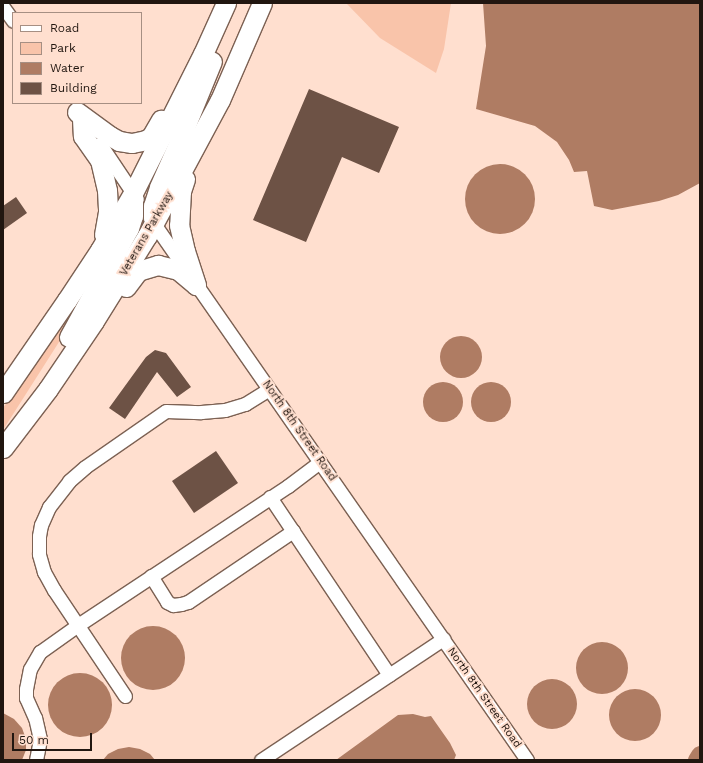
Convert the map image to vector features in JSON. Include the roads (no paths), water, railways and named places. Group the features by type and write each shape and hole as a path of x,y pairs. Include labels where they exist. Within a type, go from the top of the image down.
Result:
{"highway":[{"path":"77,111 119,141 138,142 151,137 173,97 206,28 229,3"},
{"path":"3,393 39,343 100,250 133,193 229,3"},
{"path":"154,224 153,206 159,186 192,111 229,3"},
{"name":"Veterans Parkway","path":"3,448 48,389 94,321 154,224 220,100 262,3"},
{"path":"77,111 84,136 100,160 107,190 108,212 100,250"},
{"path":"196,284 185,251 179,217 181,191 198,142"},
{"path":"35,406 36,391 91,300 129,228 134,207 133,193"},
{"path":"48,389 70,372 138,271 151,266 166,266 178,270 196,284"}],"street":[{"path":"3,7 12,20"},
{"name":"North 8th Street Road","path":"77,111 527,760"},
{"path":"125,696 51,585 41,563 39,536 41,525 48,508 69,482 85,467 166,411 213,411 240,407 267,385"},
{"path":"36,760 40,739 37,723 26,698 26,688 30,669 34,660 46,646 320,462"},
{"path":"270,497 389,675"},
{"path":"151,576 168,602 173,605 188,602 293,532"},
{"path":"261,760 443,639"}],"water":[{"path":"483,3 700,3 700,183 678,195 659,201 612,210 594,206 587,171 574,172 569,160 557,142 535,126 476,109 486,46"},
{"path":"493,164 507,164 520,170 529,179 533,185 535,199 533,213 525,224 514,232 507,234 493,234 486,232 475,224 467,213 465,206 465,192 467,185 475,174 486,166"},
{"path":"461,336 476,342 482,357 476,372 461,378 446,372 440,357 446,342"},
{"path":"447,382 454,385 460,391 463,402 462,410 454,419 447,422 439,422 432,419 424,410 423,398 426,391 435,383"},
{"path":"495,382 502,385 508,391 511,402 510,410 502,419 495,422 487,422 480,419 472,410 471,398 474,391 483,383"},
{"path":"153,626 165,628 176,635 183,646 185,658 183,670 176,681 165,688 153,690 141,688 130,681 123,670 121,658 123,646 130,635 141,628"},
{"path":"602,642 612,644 620,650 626,658 628,668 626,678 620,686 612,692 602,694 592,692 584,686 578,678 576,668 578,658 584,650 592,644"},
{"path":"80,673 92,675 103,682 110,693 112,705 110,717 103,728 92,735 80,737 68,735 57,728 50,717 48,705 50,693 57,682 68,675"},
{"path":"547,679 557,679 570,686 577,699 577,709 570,722 557,729 547,729 538,725 531,718 527,709 527,699 531,690 538,683"},
{"path":"635,689 645,691 653,697 659,705 661,715 659,725 653,733 645,739 635,741 625,739 617,733 611,725 609,715 611,705 617,697 625,691"},
{"path":"3,713 14,719 22,728 26,739 26,750 22,760 3,760"},
{"path":"413,714 425,717 431,716 450,743 456,755 454,760 336,760 398,715"},
{"path":"129,747 140,749 150,754 155,760 103,760 108,754 118,749"}],"waterway":[{"path":"697,760 700,755"}]}
